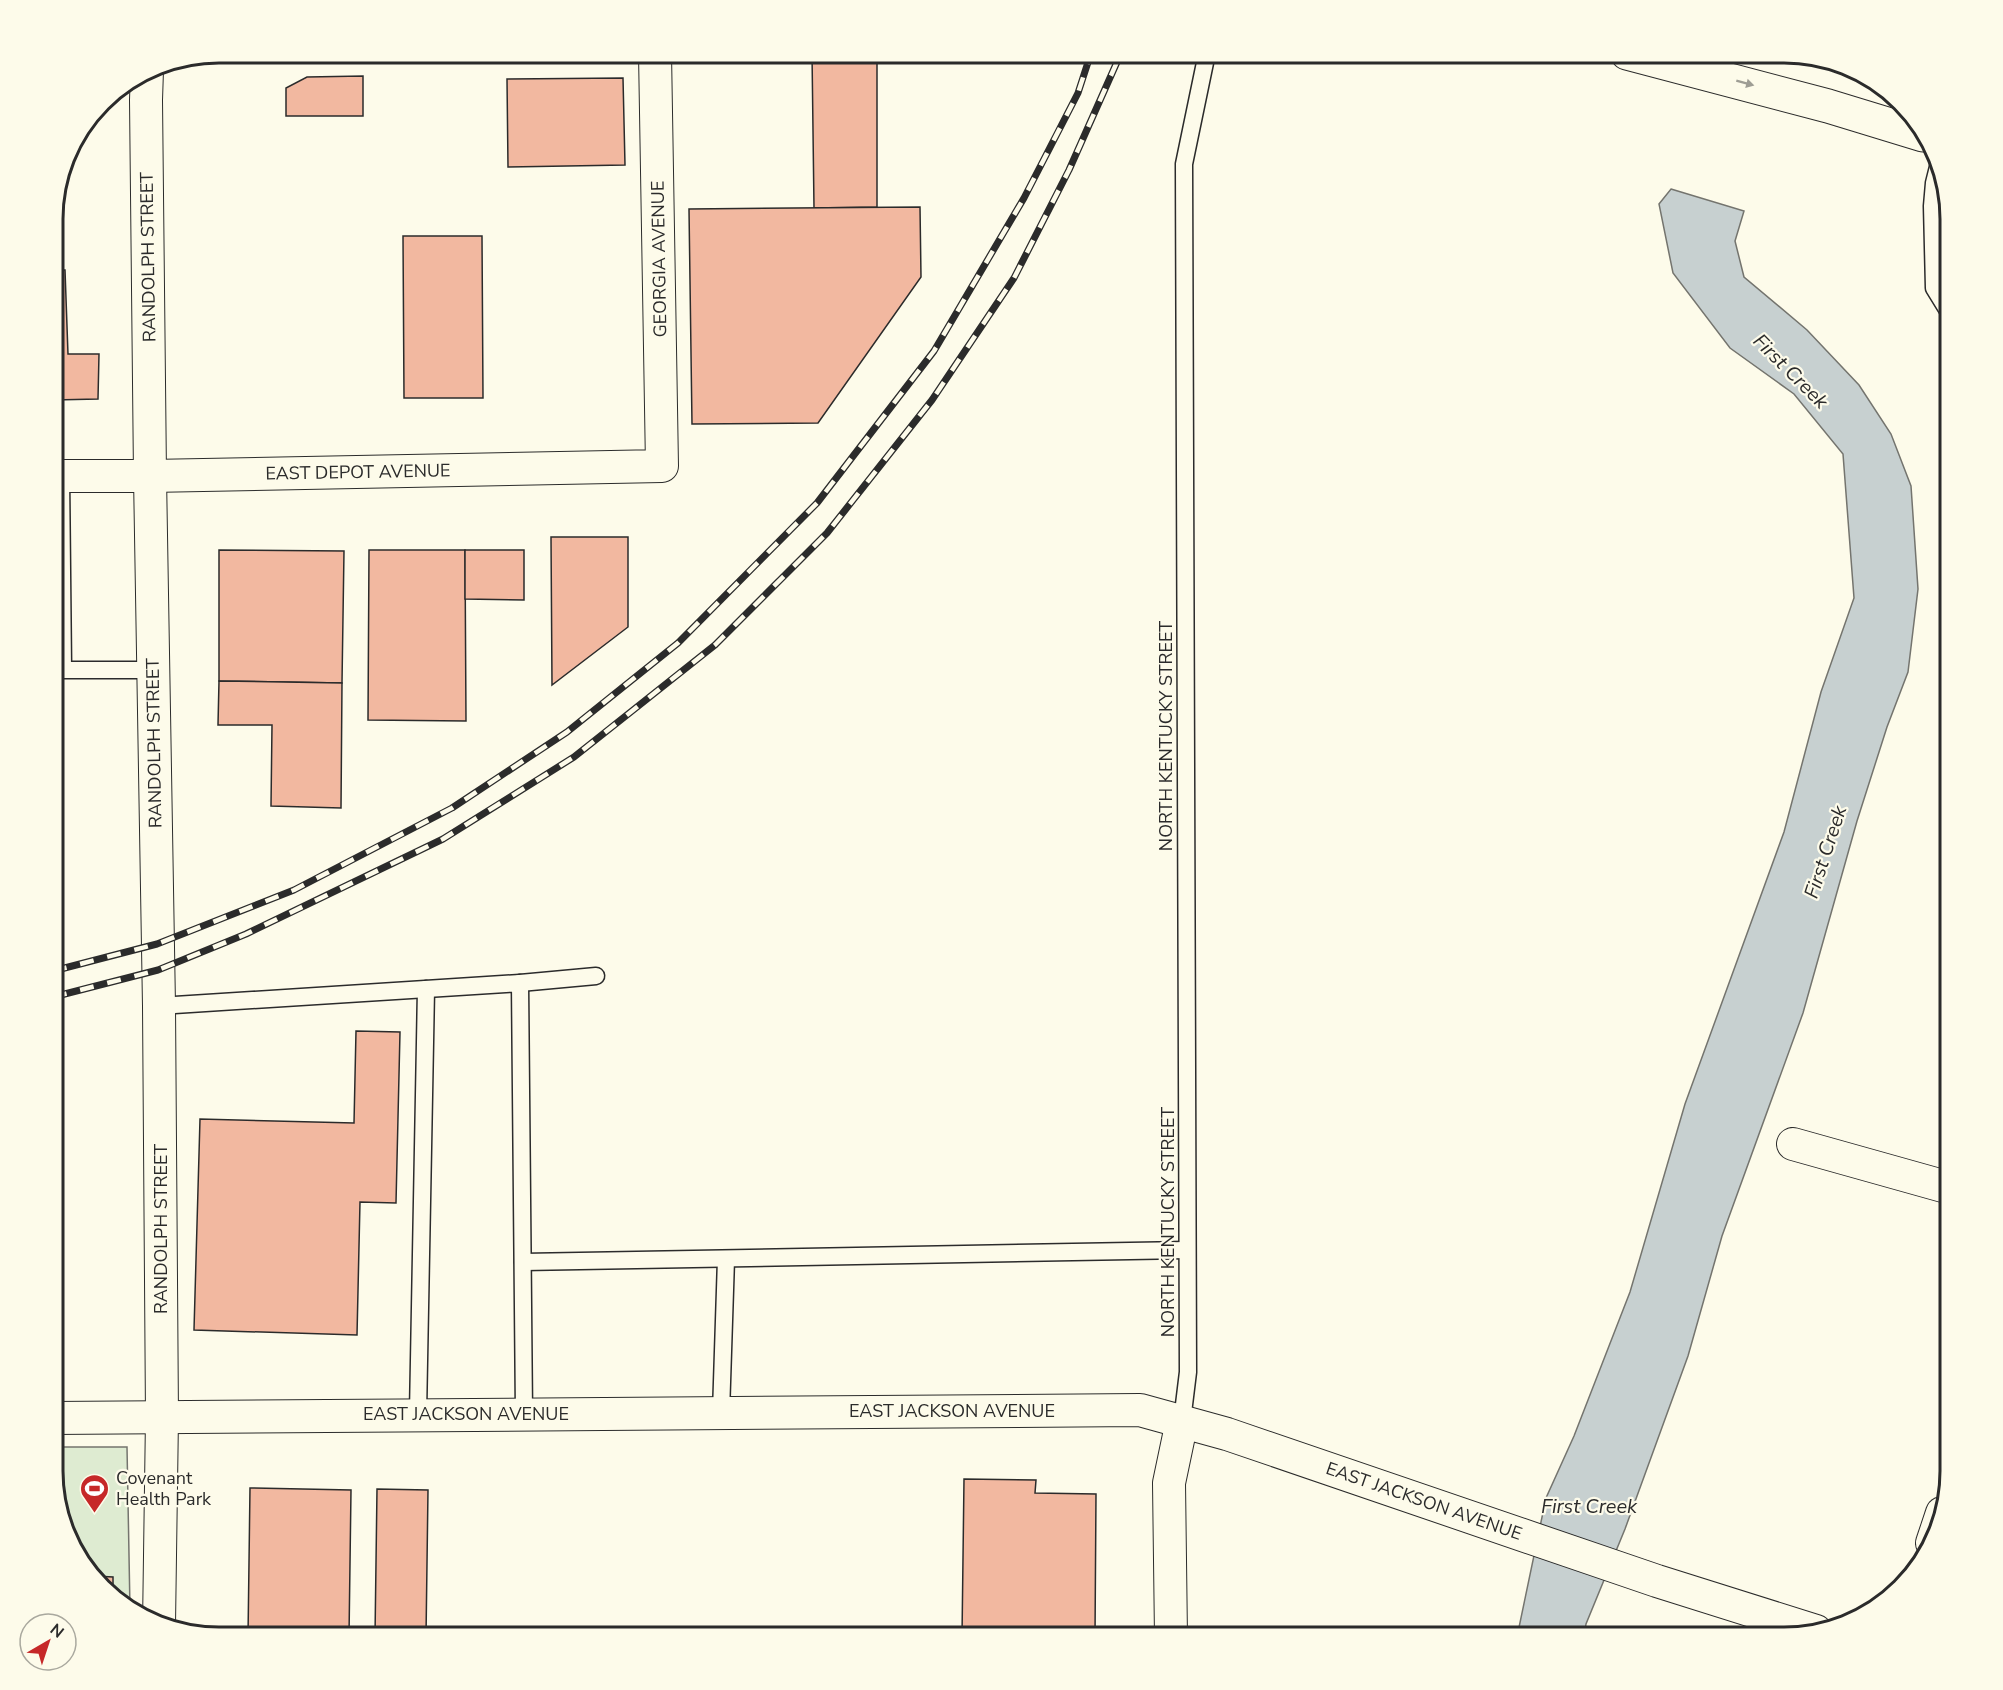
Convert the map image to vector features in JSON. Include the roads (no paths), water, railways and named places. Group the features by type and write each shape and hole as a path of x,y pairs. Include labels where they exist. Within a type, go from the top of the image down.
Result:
{"main road":[{"path":"1669,63 1828,106 1913,132"}],"street":[{"name":"GEORGIA AVENUE","path":"655,63 662,466"},
{"name":"RANDOLPH STREET","path":"147,81 150,476 159,1006 162,1417 159,1615"},
{"name":"EAST DEPOT AVENUE","path":"63,476 662,466"},
{"path":"1793,1144 1940,1185"},
{"name":"EAST JACKSON AVENUE","path":"63,1418 1140,1410 1238,1438 1657,1581 1800,1626"},
{"path":"1171,1627 1169,1483 1182,1421"}],"lane":[{"name":"NORTH KENTUCKY STREET","path":"1182,1421 1188,1372 1184,164 1205,63"},
{"path":"1935,180 1932,206 1934,288 1940,298"},
{"path":"1932,206 1940,209"},
{"path":"1933,253 1940,255"},
{"path":"63,670 153,670"},
{"path":"159,1006 596,976"},
{"path":"520,983 524,1414"},
{"path":"418,1414 426,989"},
{"path":"523,1262 1187,1250"},
{"path":"721,1413 726,1259"}],"water":[{"name":"First Creek","path":"1671,189 1744,211 1735,241 1744,277 1807,330 1859,385 1891,434 1911,486 1918,589 1908,672 1887,727 1857,821 1803,1013 1722,1236 1688,1356 1625,1529 1586,1627 1519,1627 1546,1498 1574,1436 1630,1292 1685,1104 1784,832 1821,692 1854,598 1843,454 1794,394 1730,348 1673,273 1659,204"}],"railway":[{"path":"63,968 157,944 294,890 452,808 567,732 678,643 817,503 934,351 1024,198 1078,93 1088,63"},
{"path":"63,994 158,970 246,934 443,839 574,757 715,645 827,533 932,400 1014,278 1069,170 1117,63"}],"place":[{"name":"Covenant Health Park","path":"95,1514"}]}
